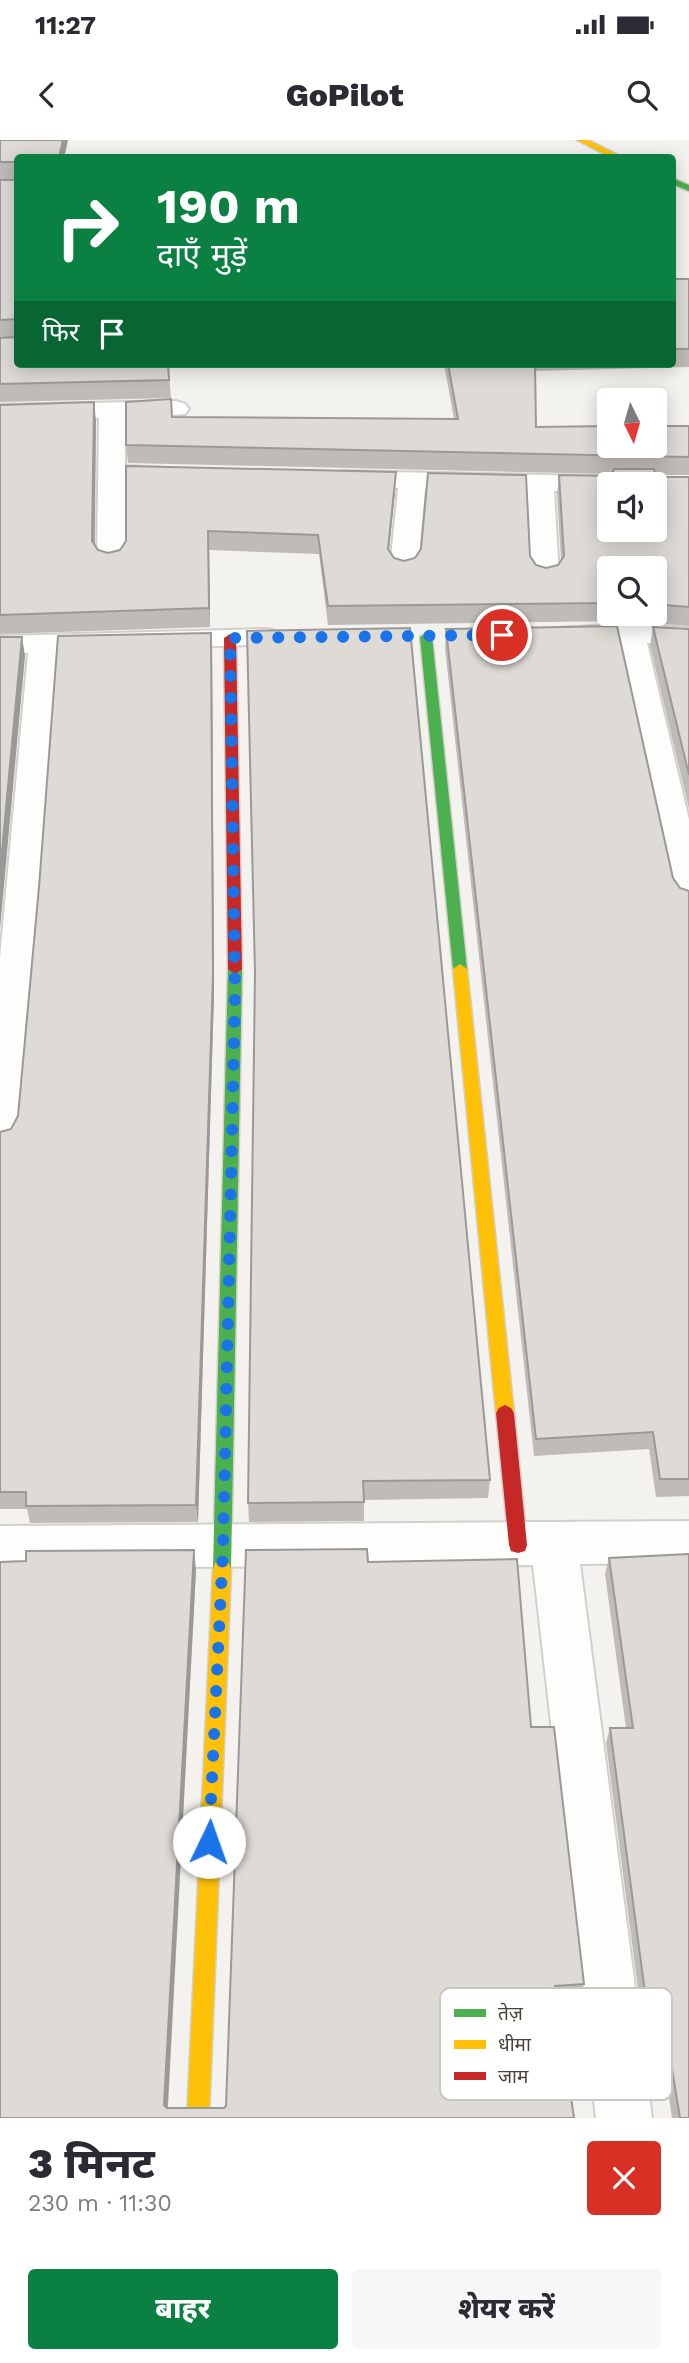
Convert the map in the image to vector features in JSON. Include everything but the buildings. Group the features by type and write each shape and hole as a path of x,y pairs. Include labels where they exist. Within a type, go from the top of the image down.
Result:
{"street":[{"path":"581,140 611,154"},
{"path":"0,413 176,409"},
{"path":"111,561 114,474 112,410"},
{"path":"114,474 202,476"},
{"path":"323,479 597,484"},
{"path":"404,568 412,481"},
{"path":"540,483 545,575"},
{"path":"534,635 629,633 689,637"},
{"path":"629,633 639,665 689,897"},
{"path":"427,636 536,1544 604,1988"},
{"path":"198,2118 223,1547 235,994 230,638"},
{"path":"0,645 296,638"},
{"path":"0,1135 23,905 44,643"},
{"path":"0,1547 689,1542"},
{"path":"621,2100 624,2118"}],"traffic: fast":[{"path":"676,183 689,188"},
{"path":"426,637 460,969"},
{"path":"222,1569 235,969"}],"traffic: slow":[{"path":"581,140 611,154"},
{"path":"460,969 505,1413"},
{"path":"198,2118 222,1569"}],"traffic: jam":[{"path":"230,638 235,969"},
{"path":"505,1413 518,1545"}],"route":[{"path":"209,1842 223,1547 235,994 230,638 502,635"}]}
